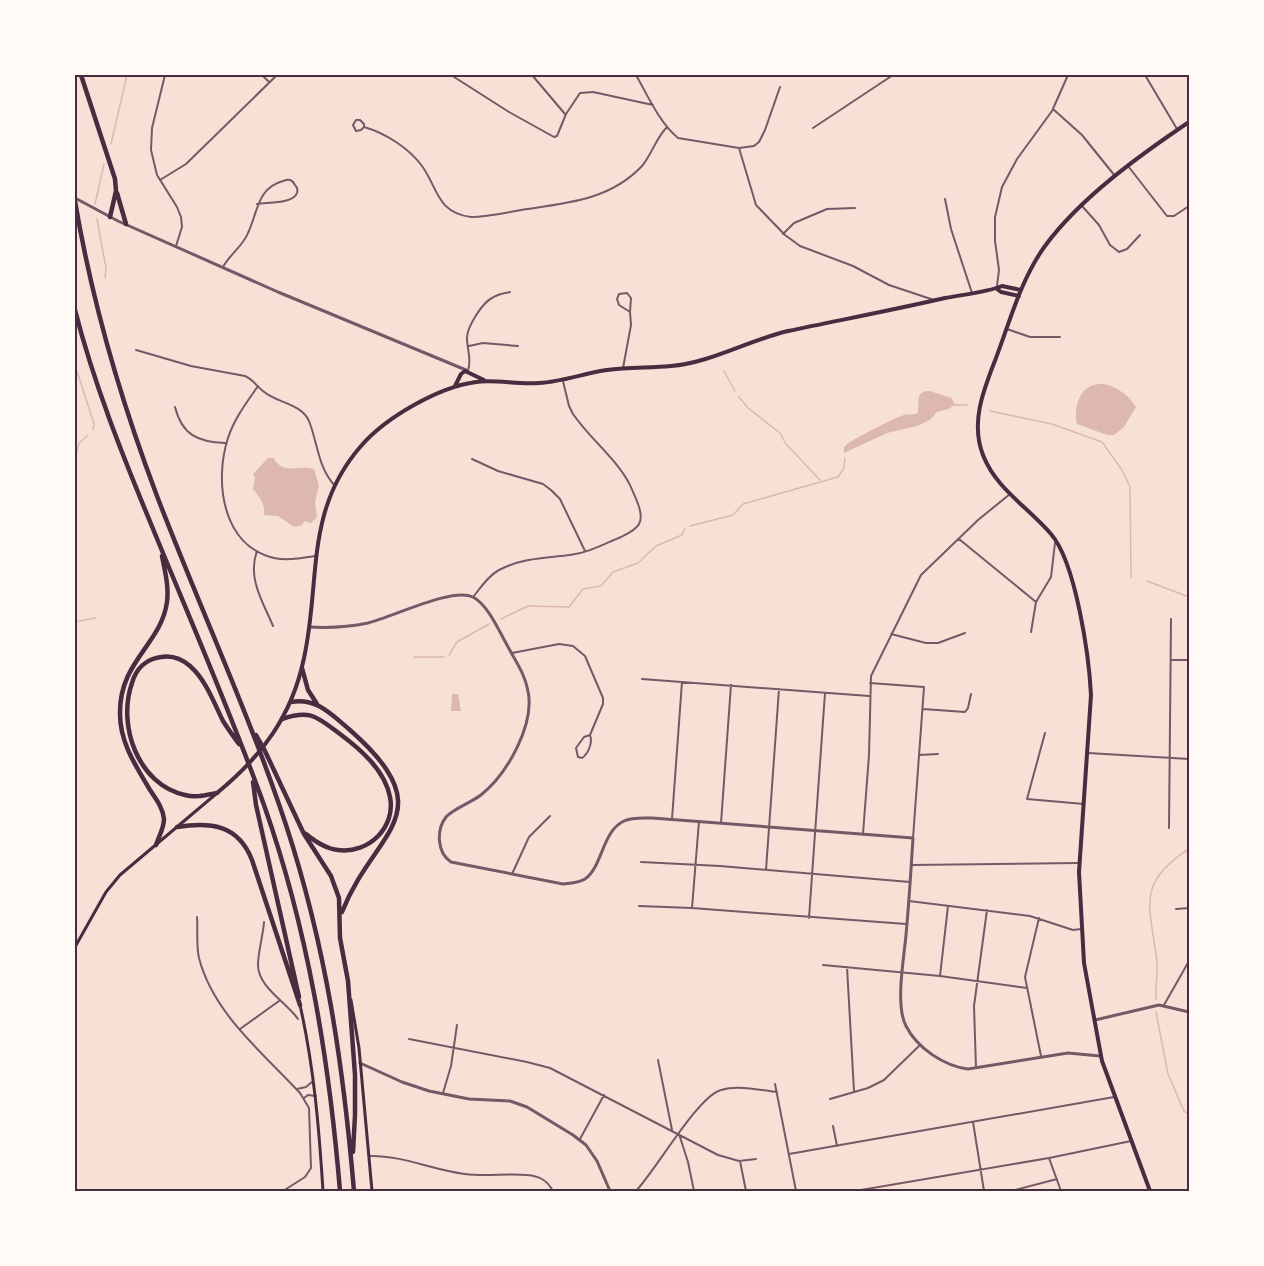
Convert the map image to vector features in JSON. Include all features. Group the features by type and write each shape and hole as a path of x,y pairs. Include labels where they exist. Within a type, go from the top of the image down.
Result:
{"highway":[{"path":"81,75 113,169 126,224"},
{"path":"110,217 116,189"},
{"path":"75,200 100,317 134,432 249,724 287,828 317,936 336,1029 354,1191"},
{"path":"75,310 106,412 244,751 287,878 310,970 327,1064 340,1191"},
{"path":"156,845 163,827 163,813 127,750 121,730 120,713 122,691 128,673 158,627 165,609 167,586 159,545"},
{"path":"217,793 194,796 178,793 156,779 141,761 131,741 127,716 129,691 137,671 148,661 162,657 173,657 187,664 201,679 225,724 244,751"},
{"path":"302,668 309,693 319,706"},
{"path":"291,702 306,700 319,706 349,729 377,757 392,779 398,799 398,815 394,826 354,886 341,914"},
{"path":"282,719 298,714 308,714 331,727 373,764 383,778 390,796 391,810 386,826 377,838 364,847 350,850 331,849 303,832"},
{"path":"249,724 264,749 303,832 333,879 339,898 340,938 348,981 355,1075 352,1166"},
{"path":"252,773 256,805 300,1005"},
{"path":"177,827 199,824 214,825 231,833 245,846 252,860 300,1005"}],"main road":[{"path":"1150,1191 1101,1056 1086,977 1081,929 1079,863 1091,708 1089,667 1069,570 1056,540 994,476 983,454 977,424 979,408 988,380 1021,290 1044,247 1082,206 1115,176 1189,122"},
{"path":"75,947 110,886 238,775 269,741 282,719 291,702 302,668 309,627 315,556 322,521 335,486 354,455 372,435 435,394 471,382 542,383 623,368 672,366 696,361 766,337 997,289 1002,286 1021,290"},
{"path":"997,289 1019,296"},
{"path":"455,387 468,372"},
{"path":"468,372 487,381"},
{"path":"468,372 471,382"},
{"path":"460,379 465,384"},
{"path":"348,981 360,1063 372,1191"},
{"path":"300,1005 316,1096 323,1191"}],"street":[{"path":"165,75 152,128 151,150 160,180 181,217 182,227 176,246"},
{"path":"262,75 269,82"},
{"path":"160,180 186,164 277,75"},
{"path":"451,75 521,120 554,138 580,93 586,91 653,105"},
{"path":"532,75 566,114"},
{"path":"636,75 667,127 683,140 739,148 754,146 762,137 780,87"},
{"path":"813,128 893,75"},
{"path":"997,289 999,270 994,217 1002,188 1008,174 1053,109 1068,75"},
{"path":"1145,75 1178,130"},
{"path":"1053,109 1082,135 1115,176"},
{"path":"364,127 392,140 415,157 439,198 450,210 464,216 477,217 599,196 620,184 641,166 667,127"},
{"path":"739,148 756,205 783,234 800,246 853,266 890,285 936,300"},
{"path":"1128,166 1167,216 1174,216 1189,206"},
{"path":"223,267 248,233 257,204 266,191 281,181 293,181 297,187 298,192 287,201 257,204"},
{"path":"945,199 951,229 972,293"},
{"path":"75,200 223,267 468,372 471,363 467,333 481,307 490,298 510,292"},
{"path":"1082,206 1099,225 1110,245 1119,252 1126,249 1140,235"},
{"path":"783,234 794,223 827,210 855,208"},
{"path":"623,368 631,325 631,298 627,293 620,294 617,299 618,305 630,312"},
{"path":"1007,329 1030,337 1060,337"},
{"path":"469,346 483,343 518,346"},
{"path":"136,350 191,366 245,376 263,392 301,411 308,419 328,479 335,486"},
{"path":"473,597 489,576 509,566 536,558 585,552 630,533 639,525 641,517 629,484 618,466 573,414 563,378"},
{"path":"258,386 238,414 227,443 222,476 226,510 235,531 257,551 273,558 286,560 315,556"},
{"path":"175,407 177,417 183,426 199,440 227,443"},
{"path":"472,459 498,471 543,484 551,490 560,499 585,552"},
{"path":"863,834 870,741 871,676 921,575 1010,494"},
{"path":"959,539 1036,602"},
{"path":"1031,632 1036,602 1051,578 1056,540"},
{"path":"257,551 252,563 253,575 273,626"},
{"path":"309,627 367,623 455,594 473,597 483,607 512,654 529,693 526,718 516,749 506,768 494,783 481,795 447,816 439,837 442,853 451,862 563,884 577,882 585,879 591,873 608,838 618,825 625,820 652,818 913,838"},
{"path":"1169,828 1171,619"},
{"path":"891,634 926,643 938,643 965,633"},
{"path":"512,654 559,644 579,649 585,656 603,698 603,704 590,735 591,741 587,754 582,758 578,757 576,748 584,737 590,735"},
{"path":"1171,660 1189,660"},
{"path":"642,679 869,696"},
{"path":"672,819 682,682"},
{"path":"870,683 924,687 903,972 902,1014 906,1026 920,1045 954,1067 976,1069 1068,1053 1101,1056"},
{"path":"721,823 731,685"},
{"path":"766,870 779,688"},
{"path":"809,918 825,692"},
{"path":"923,709 965,712 971,694"},
{"path":"1045,733 1027,799 1084,804"},
{"path":"1088,753 1189,759"},
{"path":"919,755 938,754"},
{"path":"512,874 529,837 550,816"},
{"path":"692,908 699,821"},
{"path":"641,862 910,882"},
{"path":"911,865 1079,863"},
{"path":"909,901 1039,918 1073,930 1081,929"},
{"path":"639,906 907,924"},
{"path":"940,976 948,906"},
{"path":"1176,909 1189,908"},
{"path":"976,1069 974,1006 987,910"},
{"path":"198,916 198,951 201,964 220,1005 297,1089 309,1110 310,1168 306,1175 288,1190 283,1191"},
{"path":"1039,918 1026,966 1027,988 1041,1058"},
{"path":"264,922 258,968 261,979 298,1019"},
{"path":"1164,1005 1189,961"},
{"path":"823,965 940,976 1027,988"},
{"path":"847,967 854,1091"},
{"path":"240,1029 280,1000"},
{"path":"1093,1020 1164,1005 1189,1012"},
{"path":"443,1094 457,1025"},
{"path":"409,1039 550,1068 718,1155 740,1161 756,1160"},
{"path":"830,1099 868,1088 884,1080 920,1045"},
{"path":"658,1060 672,1130"},
{"path":"360,1063 405,1083 443,1094 469,1099 515,1102 530,1109 580,1139 596,1157 610,1191"},
{"path":"297,1089 309,1086 313,1079"},
{"path":"775,1084 796,1191"},
{"path":"636,1191 700,1107 720,1090 777,1092"},
{"path":"304,1098 308,1095 316,1096"},
{"path":"580,1139 604,1095"},
{"path":"789,1154 1115,1097"},
{"path":"974,1122 984,1191"},
{"path":"833,1126 837,1146"},
{"path":"679,1134 694,1191"},
{"path":"855,1191 1048,1158 1131,1141"},
{"path":"369,1156 381,1156 488,1177 519,1174 537,1176 545,1180 553,1191"},
{"path":"1048,1158 1061,1191"},
{"path":"740,1161 746,1191"},
{"path":"1011,1191 1057,1179"}],"shaded area":[{"path":"1104,384 1122,392 1136,407 1124,427 1114,435 1107,435 1077,424 1076,409 1082,394 1091,386"},
{"path":"925,391 951,398 955,404 949,409 937,412 930,420 917,426 887,433 844,453 846,445 865,434 904,415 918,413 920,395"},
{"path":"268,458 274,458 282,467 314,469 319,486 315,502 317,517 311,523 304,521 302,525 294,527 278,516 264,515 263,504 253,489 255,478 253,474"},
{"path":"452,694 458,694 461,711 451,711"}],"waterway":[{"path":"111,144 127,75"},
{"path":"95,204 104,164"},
{"path":"97,219 106,268 105,278"},
{"path":"75,365 94,424 93,430"},
{"path":"724,371 735,391"},
{"path":"739,397 748,408 780,433 786,444 820,480"},
{"path":"952,405 968,405"},
{"path":"990,411 1052,424 1102,442 1122,470 1130,487 1131,577"},
{"path":"75,459 79,443 88,435"},
{"path":"690,526 733,515 743,504 838,477 844,468 845,458"},
{"path":"501,619 528,606 569,607 583,589 601,586 613,572 638,563 656,546 682,535 685,528"},
{"path":"1147,581 1189,597"},
{"path":"75,622 95,618"},
{"path":"449,655 457,642 489,624"},
{"path":"414,657 444,657"},
{"path":"1156,999 1157,962 1150,898 1153,886 1160,874 1189,849"},
{"path":"1156,1012 1168,1074 1184,1111 1189,1115"}]}
